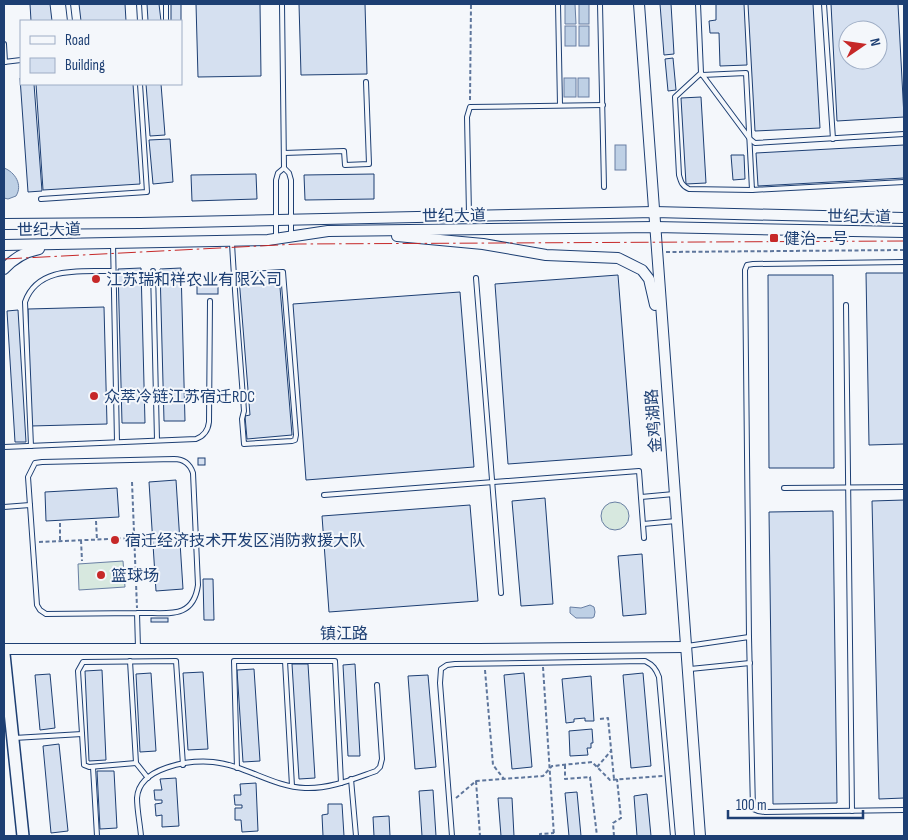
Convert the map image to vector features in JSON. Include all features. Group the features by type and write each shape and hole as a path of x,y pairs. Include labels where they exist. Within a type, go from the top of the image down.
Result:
{"main road":[{"path":"4,654 24,836"}],"street":[{"name":"金鸡湖路","path":"639,4 700,836"},
{"name":"世纪大道","path":"4,224 140,223 654,212 904,218"},
{"path":"4,219 140,223"},
{"name":"世纪大道","path":"4,245 232,240 276,238 328,232 655,227 904,232"},
{"path":"328,232 483,244 546,255 618,258 642,270 649,280 662,337"},
{"path":"4,269 16,257 29,251 62,244"},
{"name":"镇江路","path":"4,648 488,649 685,647"}],"lane":[{"path":"68,4 70,20"},
{"path":"139,4 140,20"},
{"path":"166,4 166,20"},
{"path":"282,4 284,168 289,173 291,180 291,236"},
{"path":"558,4 560,105"},
{"path":"600,4 604,186"},
{"path":"698,4 701,74 750,140 755,143 904,134"},
{"path":"824,4 833,138"},
{"path":"4,44 4,62 20,60"},
{"path":"752,190 746,73 701,74 675,96 679,175 684,187 689,189 752,190 904,182"},
{"path":"284,153 344,151 345,165 369,164 366,82"},
{"path":"41,199 147,192 140,85"},
{"path":"469,215 467,117 470,107 602,105"},
{"path":"276,238 276,180 278,173 284,168"},
{"path":"232,240 234,275 244,411 242,419 244,444 295,440 283,272 234,275"},
{"path":"113,243 117,442"},
{"path":"904,262 753,264 748,265 745,270 753,809 764,812 904,810"},
{"path":"31,446 25,302 27,295 40,281 56,273 113,271"},
{"path":"153,271 157,440"},
{"path":"476,278 501,593"},
{"path":"4,447 196,439 202,437 208,428 210,301"},
{"path":"846,305 852,811"},
{"path":"174,459 187,462 193,473 197,595 189,608 180,612 46,614 37,605 30,506 28,477 35,463 174,459"},
{"path":"324,495 639,471 644,538"},
{"path":"784,488 904,487"},
{"path":"641,497 674,494"},
{"path":"4,507 30,506"},
{"path":"643,524 676,521"},
{"path":"137,613 138,648"},
{"path":"685,647 749,637"},
{"path":"136,763 93,767 84,765 78,671 83,662 176,660 183,765"},
{"path":"130,661 136,763 148,778"},
{"path":"237,768 234,661 335,662 341,783"},
{"path":"285,661 292,786"},
{"path":"452,836 439,676 441,670 446,665 645,661 657,670 659,677 673,836"},
{"path":"687,669 750,663"},
{"path":"141,836 137,797 145,780 156,771 168,767 213,762 292,786 318,788 341,783 376,771 380,767 382,759 377,685"},
{"path":"13,738 82,734"},
{"path":"93,767 97,836"},
{"path":"351,779 356,836"}],"path":[{"path":"470,107 472,4"},
{"path":"656,252 904,250"},
{"path":"132,482 137,613"},
{"path":"96,521 97,540"},
{"path":"60,523 60,541"},
{"path":"33,543 134,538"},
{"path":"81,540 82,561"},
{"path":"543,662 554,836"},
{"path":"484,663 493,765 504,779"},
{"path":"600,719 608,718 614,780"},
{"path":"597,767 611,751"},
{"path":"449,804 476,781 543,776 552,766 592,762 610,780 668,775"},
{"path":"565,765 565,779 590,777 597,836"},
{"path":"614,836 613,823 622,818 618,779"},
{"path":"476,781 480,836"},
{"path":"540,836 540,834 554,833"}],"shaded area":[{"path":"615,502 625,506 629,516 625,526 615,530 605,526 601,516 605,506"},
{"name":"篮球场","path":"123,561 125,587 79,590 78,564"}],"water":[{"path":"565,4 575,4 576,24 565,24"},
{"path":"579,4 589,4 589,24 579,24"},
{"path":"565,26 576,26 576,46 565,46"},
{"path":"579,26 589,26 589,46 579,46"},
{"path":"564,78 576,78 576,97 564,97"},
{"path":"578,78 589,78 589,97 578,97"},
{"path":"615,145 626,145 626,170 615,170"},
{"path":"4,168 17,179 19,188 16,196 8,199 4,198"},
{"path":"590,605 594,607 595,612 592,618 576,618 570,613 570,607 581,608"}],"building":[{"path":"30,4 50,4 52,20 31,20"},
{"path":"79,4 125,4 126,20 81,20"},
{"path":"147,4 159,4 161,20 148,20"},
{"path":"171,4 181,4 181,20 171,20"},
{"path":"196,4 260,4 261,76 198,77"},
{"path":"299,4 365,4 367,74 301,75"},
{"path":"660,4 671,4 674,54 664,55"},
{"path":"716,4 744,4 747,65 720,66 719,33 710,33 709,21 716,20"},
{"path":"748,4 813,4 820,128 755,131"},
{"path":"831,4 898,4 904,117 837,121"},
{"path":"673,58 676,90 668,91 665,59"},
{"path":"20,85 34,85 42,191 28,192"},
{"path":"36,85 133,85 140,184 43,190"},
{"path":"146,85 161,85 165,135 150,136"},
{"path":"701,97 706,183 686,184 681,98"},
{"path":"170,139 173,182 153,184 149,140"},
{"path":"904,145 904,178 758,186 756,153"},
{"path":"731,155 744,155 745,179 733,180"},
{"path":"256,174 257,199 192,201 191,175"},
{"path":"374,174 374,199 305,200 304,175"},
{"path":"141,268 145,423 122,423 118,269"},
{"path":"181,268 185,421 164,421 160,269"},
{"path":"866,273 904,273 904,444 869,445"},
{"path":"279,275 292,435 247,439 245,416 250,415 239,278"},
{"path":"618,275 632,455 508,464 495,284"},
{"path":"768,275 833,275 834,468 769,468"},
{"path":"197,285 218,285 218,294 197,294"},
{"path":"460,292 474,467 306,480 293,304"},
{"path":"104,307 107,424 31,426 28,309"},
{"path":"18,310 26,442 15,442 7,311"},
{"path":"198,458 205,458 205,465 198,465"},
{"path":"176,480 183,589 156,591 149,482"},
{"path":"117,488 119,517 46,521 45,492"},
{"path":"545,498 553,604 521,606 512,501"},
{"path":"904,500 904,798 879,799 872,501"},
{"path":"470,505 478,601 329,612 322,516"},
{"path":"833,511 837,803 773,804 769,512"},
{"path":"642,554 646,614 623,616 618,556"},
{"path":"203,579 213,579 214,620 204,620"},
{"path":"151,618 168,618 168,622 151,622"},
{"path":"292,664 308,664 315,778 299,779"},
{"path":"355,664 360,756 348,756 343,665"},
{"path":"254,669 260,761 243,762 237,670"},
{"path":"102,670 106,760 89,761 85,671"},
{"path":"203,672 208,749 188,750 183,673"},
{"path":"151,673 156,751 140,752 136,674"},
{"path":"524,673 532,767 512,769 504,675"},
{"path":"643,673 651,766 631,768 623,675"},
{"path":"50,674 55,728 40,730 35,675"},
{"path":"428,675 436,767 415,769 408,676"},
{"path":"591,676 594,721 585,721 585,718 574,719 574,722 566,723 562,679"},
{"path":"592,729 593,743 591,743 591,748 587,748 588,755 570,756 569,731"},
{"path":"59,744 68,831 51,833 43,746"},
{"path":"97,771 114,771 117,828 100,829"},
{"path":"176,778 179,826 162,827 162,815 156,816 155,804 162,803 162,800 155,800 154,790 162,790 160,779"},
{"path":"256,783 258,831 242,832 241,820 235,820 235,808 242,808 242,805 235,805 234,795 241,795 240,784"},
{"path":"433,790 436,836 422,836 419,791"},
{"path":"577,792 581,836 569,836 565,793"},
{"path":"647,794 651,836 637,836 634,796"},
{"path":"498,798 512,798 514,836 501,836"},
{"path":"328,804 342,804 344,836 323,836 322,815 328,814"},
{"path":"389,816 390,836 374,836 373,817"}],"power":[{"path":"4,259 298,244 904,241"}],"place":[{"name":"健治一号","path":"774,238"},
{"name":"江苏瑞和祥农业有限公司","path":"96,279"},
{"name":"众萃冷链江苏宿迁RDC","path":"94,396"},
{"name":"宿迁经济技术开发区消防救援大队","path":"115,540"},
{"name":"篮球场","path":"101,575"}]}
